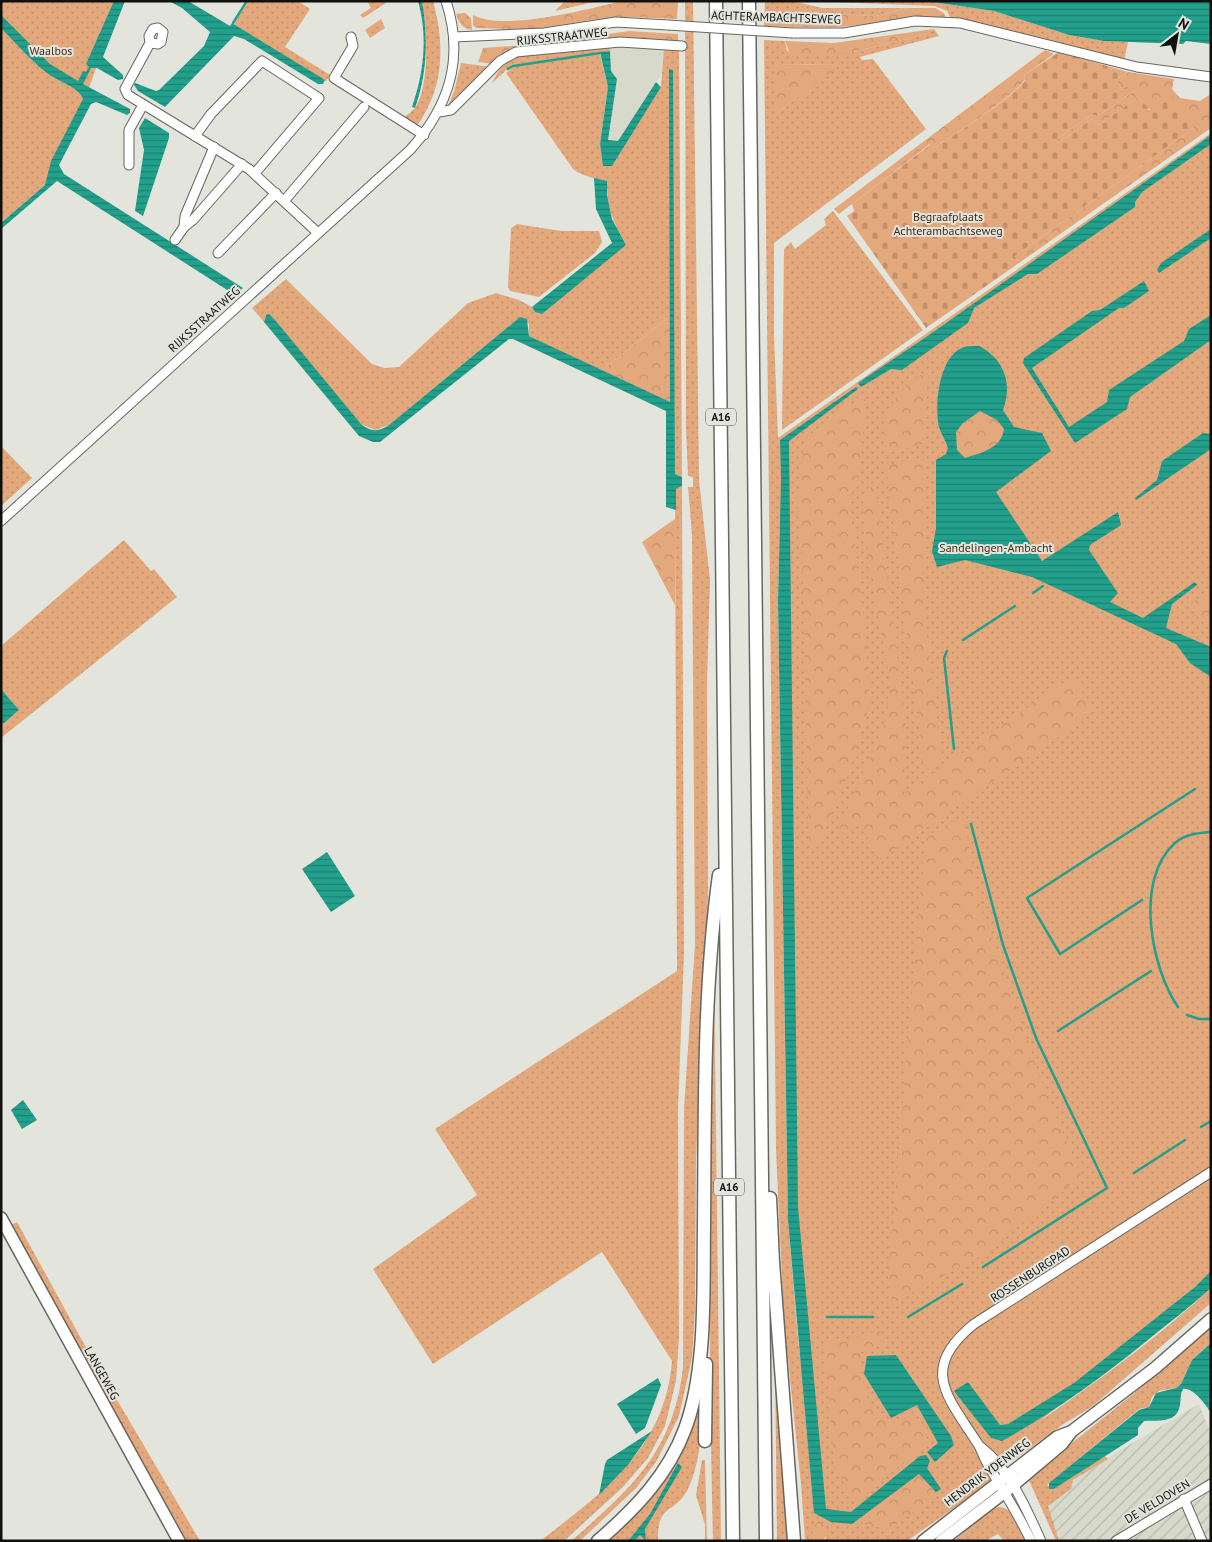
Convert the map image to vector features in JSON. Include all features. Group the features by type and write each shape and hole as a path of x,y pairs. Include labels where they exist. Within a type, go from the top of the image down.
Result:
{"highway":[{"name":"A16","path":"716,1 733,1541"},
{"name":"A16","path":"749,1 766,1541"},
{"name":"A16","path":"750,31 753,1"},
{"name":"A16","path":"598,1541 648,1493 671,1460 686,1428 697,1379 703,1270 710,940 725,832"},
{"name":"A16","path":"762,1164 770,1194 773,1262 794,1541"},
{"name":"A16","path":"703,1270 706,1356 705,1441"}],"main road":[{"name":"LANGEWEG","path":"1,1218 179,1541"},
{"name":"HENDRIK YDENWEG","path":"923,1541 1062,1444 1072,1431 1155,1368 1211,1319"},
{"name":"HENDRIK YDENWEG","path":"941,1541 1005,1484"}],"street":[{"name":"RIJKSSTRAATWEG","path":"1,521 410,150 424,135 439,112 452,77 454,37 446,1"},
{"name":"ACHTERAMBACHTSEWEG","path":"454,37 544,34 616,22 844,33 915,21 954,23 981,27 1145,69 1211,77"},
{"path":"352,36 353,46 334,78 424,135"},
{"name":"RIJKSSTRAATWEG","path":"439,112 451,110 500,61 516,52 620,42 682,46"},
{"path":"150,43 125,88 128,95 255,173 318,233"},
{"path":"195,136 211,114 262,61 319,98 255,173"},
{"path":"129,164 129,130 143,105"},
{"path":"285,200 364,108"},
{"path":"184,227 185,216 214,147"},
{"path":"176,240 184,227 193,220 242,164"},
{"path":"218,253 276,192"},
{"name":"ROSSENBURGPAD","path":"1005,1484 998,1463 969,1439 950,1405 943,1383 944,1362 949,1349 959,1336 974,1324 1211,1172"},
{"path":"1005,1484 1031,1541"},
{"path":"1005,1484 1041,1541"},
{"name":"DE VELDOVEN","path":"1116,1541 1211,1484"},
{"path":"1184,1499 1202,1541"}],"shaded area":[{"path":"114,1 125,1 103,57 123,75 123,79 118,80 97,68 91,68 83,84 130,109 130,113 127,115 96,102 91,104 59,165 64,174 243,288 235,295 57,181 1,229 1,223 45,185 51,161 83,99 77,91 51,76 23,51 1,28 1,15 50,64 78,81 83,71 86,72 89,67 86,64"},
{"path":"169,1 188,1 230,26 232,23 325,80 323,84 318,84 244,39 234,36 165,107 138,91 134,85 135,83 156,91 159,90 204,46 210,32 182,8"},
{"path":"418,1 421,1 423,7 426,46 422,83 415,108 412,107 422,68 424,41"},
{"path":"926,1 1211,1 1211,44 1186,41 1183,44 1104,41 1069,35 994,11"},
{"path":"630,45 664,48 662,73 618,141 607,141 617,79 611,71 610,47"},
{"path":"610,51 611,71 617,79 608,140 618,141 656,82 661,87 612,166 603,166 600,144 608,87 600,52"},
{"path":"669,69 673,70 675,474 682,477 682,486 676,489 676,510 666,507 666,411 513,339 509,339 380,442 373,442 359,436 264,322 266,315 269,314 275,320 361,424 371,430 382,429 389,425 520,317 527,319 529,336 670,402"},
{"path":"145,118 169,133 169,138 143,216 135,211 144,150 139,128"},
{"path":"1211,135 1211,144 1142,192 1135,202 1135,207 1037,274 1028,274 974,308 968,323 902,370 891,369 861,387 858,383 932,333"},
{"path":"594,178 607,181 607,195 612,219 626,245 542,314 535,312 532,307 612,243 596,209"},
{"path":"1211,229 1211,238 1159,273 1157,270 1161,263"},
{"path":"1144,281 1149,291 1124,308 1119,308 1032,368 1069,427 1107,402 1109,390 1184,341 1189,329 1211,315 1211,340 1130,397 1127,409 1075,443 1023,363 1024,358 1092,311 1100,310"},
{"path":"979,346 995,358 1004,373 1007,390 1003,410 1014,427 1042,433 1051,451 996,492 1042,561 1118,512 1121,525 1090,545 1089,550 1118,593 1110,602 1143,618 1195,582 1197,585 1172,604 1166,628 1211,647 1211,677 1190,663 1176,644 1032,577 965,560 937,567 932,551 936,528 936,460 946,454 948,448 940,430 938,418 937,407 940,382 949,360 956,352 964,347","holes":["980,411 997,420 1004,429 999,441 990,449 965,458 957,450 956,432 963,423"]},
{"path":"856,387 858,389 789,441 798,1207 826,1509 851,1512 920,1456 926,1455 930,1461 927,1468 941,1489 936,1492 919,1474 852,1524 831,1522 814,1513 788,1220 778,601 780,440"},
{"path":"1203,433 1211,434 1211,449 1136,500 1135,498 1157,480 1162,461"},
{"path":"1,689 19,710 3,724 1,722"},
{"path":"327,852 355,896 331,912 302,869"},
{"path":"23,1100 37,1120 22,1129 11,1110"},
{"path":"1211,1271 1211,1288 1186,1309 1092,1383 1039,1419 1002,1441 991,1438 954,1391 968,1382 1000,1425 1008,1424 1074,1383 1195,1287"},
{"path":"1211,1343 1211,1413 1203,1401 1195,1394 1187,1389 1183,1389 1178,1411 1171,1418 1160,1421 1144,1421 1138,1428 1138,1435 1054,1489 1049,1489 1049,1483 1139,1410 1149,1407 1156,1393 1176,1388 1181,1384 1192,1360"},
{"path":"896,1355 951,1436 954,1445 935,1462 927,1452 938,1443 917,1405 891,1418 864,1374 867,1356"},
{"path":"658,1378 661,1385 645,1428 636,1434 617,1404"},
{"path":"1199,1404 1211,1434 1211,1541 1056,1541 1043,1500 1117,1452"},
{"path":"652,1431 628,1465 599,1495 607,1460"},
{"path":"678,1463 682,1467 645,1529 646,1541 640,1535 634,1541 628,1541 650,1514"}],"green space":[{"name":"Waalbos","path":"1,1 120,1 85,99 46,184 1,223"},
{"path":"249,1 298,1 310,9 285,47 330,75 326,81 235,25 235,22"},
{"path":"367,1 389,1 363,18 360,15 371,8"},
{"path":"421,1 433,1 439,29 440,57 437,85 421,120 415,126 403,118 415,108 423,86 426,40"},
{"path":"565,1 598,1 555,11"},
{"path":"622,1 678,1 677,19 605,18 527,30 476,28 473,25 473,15 487,20 525,20"},
{"path":"685,1 693,1 699,480 710,580 707,682 708,893 696,1159 695,1309 692,1358 679,1416 656,1462 636,1488 580,1541 571,1541 631,1485 659,1446 670,1423 678,1397 683,1368 684,1108 695,944 692,535 688,487 693,487 693,477 688,476 686,429"},
{"path":"765,1 792,1 822,8 907,8 876,16 806,13 792,20 792,27 764,26"},
{"path":"806,1 926,1 994,11 1069,35 1104,41 1128,42 1124,61 951,19 947,11 935,6"},
{"path":"907,8 935,8 944,13 946,19 930,16 842,27 792,27 792,20 806,13 876,16"},
{"path":"465,13 471,18 472,30 461,25 458,20 456,14"},
{"path":"381,19 385,28 370,38 365,30"},
{"name":"Sandelingen-Ambacht","path":"934,29 939,36 860,57 862,60 873,59 926,129 774,243 774,335 778,438 1211,133 1211,1279 1040,1421 1150,1341 1211,1288 1211,1303 1093,1406 1062,1425 1014,1460 1001,1463 995,1455 991,1482 907,1541 822,1541 827,1537 813,1530 815,1541 805,1541 784,1321 776,1151 764,40 785,41 787,51 849,53 927,34","holes":["776,64 839,65 776,114","780,521 797,1214 819,1508 798,1339 788,1220 778,601"]},
{"path":"934,29 927,34 849,53 791,56 785,41 834,43"},
{"path":"629,31 678,34 678,44 623,40 508,53 494,64 478,62 483,48 538,44"},
{"path":"610,47 610,51 512,65 492,83 502,67 518,56"},
{"path":"664,48 679,49 682,477 675,474 670,69 671,315 601,371 529,336 529,324 520,317 389,425 375,430 361,424 266,315 264,322 252,308 286,279 372,364 384,368 399,367 468,303 496,293 519,300 532,307 535,312 626,245 612,216 608,200 607,183 573,169 506,73 515,66 600,54 608,87 600,144 603,165 661,87"},
{"path":"1045,50 1054,54 1024,75 1025,79 1020,86 997,105 934,148 930,144 839,214 834,209"},
{"name":"Begraafplaats Achterambachtseweg","path":"1059,52 1128,72 1116,80 1122,90 1133,83 1137,89 1098,116 1091,115 1057,139 1059,142 1092,119 1099,125 1138,97 1149,110 1171,95 1194,128 1015,256 1019,263 926,328 847,216 854,211 852,204 931,144 934,148 997,105 1020,87 1025,80 1024,75"},
{"path":"461,63 492,67 449,109 448,106 454,92"},
{"path":"776,64 840,65 775,115"},
{"path":"1128,72 1174,79 1172,89 1180,98 1200,101 1211,94 1211,128 1019,263 1015,256 1194,128 1147,108 1138,97 1099,125 1092,119 1059,142 1057,139 1091,115 1098,116 1137,89 1122,90 1116,80"},
{"path":"833,211 923,330 782,430 784,249 791,242 795,249 826,225 824,219"},
{"path":"517,224 561,231 599,231 602,242 595,253 539,297 510,291 508,287 511,228"},
{"path":"671,315 670,403 601,371"},
{"path":"925,372 928,376 925,443 886,454 883,450 884,436 888,413 892,404 904,388"},
{"path":"866,397 858,485 849,497 866,639 870,701 850,771 821,839 809,850 802,547 796,501 800,488 804,440 842,409"},
{"path":"980,411 997,420 1004,429 999,441 990,449 965,458 957,450 956,432 963,423"},
{"path":"1,446 32,478 1,506"},
{"path":"927,456 923,589 941,759 924,771 886,466"},
{"path":"875,478 905,720 904,793 1072,677 1095,711 881,859 859,824 836,836 886,720 890,683 869,566 863,503"},
{"path":"682,486 684,953 678,1110 679,1339 676,1381 665,1426 648,1458 623,1487 564,1541 540,1541 608,1485 644,1443 657,1419 667,1392 672,1361 602,1252 433,1364 373,1269 477,1195 435,1129 677,971 675,519 676,489"},
{"path":"675,519 675,605 642,542"},
{"path":"124,540 151,571 154,569 177,597 1,738 1,722 3,724 19,710 1,689 1,646"},
{"path":"1211,590 1211,631 1190,604"},
{"path":"960,818 964,819 980,905 1051,1107 1082,1176 980,1256 892,1304 888,1280 925,837"},
{"path":"714,968 721,1541 713,1541 710,1398 710,1183"},
{"path":"17,1222 83,1342 200,1541 187,1541 11,1225"},
{"path":"1211,1326 1211,1343 1192,1360 1181,1384 1176,1388 1159,1391 1152,1397 1149,1407 1139,1409 1047,1485 1054,1489 1105,1456 1108,1459 1073,1480 1071,1489 1048,1506 1059,1541 1056,1541 1028,1478 1132,1395"},
{"path":"881,1330 883,1344 861,1352 865,1392 874,1407 890,1423 913,1415 929,1442 855,1501 834,1467 825,1339 848,1340"},
{"path":"775,1364 791,1541 777,1541"},
{"path":"700,1386 701,1425 699,1451 693,1477 683,1497 660,1520 658,1541 600,1541 647,1497"},
{"path":"702,1460 705,1460 707,1541 705,1541 705,1525 696,1495"},
{"path":"920,1473 936,1492 939,1491 940,1493 890,1529 864,1525 860,1519"},
{"path":"999,1507 1005,1508 1015,1515 1029,1541 1004,1541 998,1534 985,1541 954,1541 990,1510"},
{"path":"820,1520 830,1532 822,1541 815,1541 814,1527"}],"waterway":[{"path":"233,23 247,1"},
{"path":"508,69 513,66 600,53"},
{"path":"1033,593 1043,586"},
{"path":"963,640 1015,606"},
{"path":"947,651 944,658 954,749"},
{"path":"1142,900 1060,954 1027,898 1195,789"},
{"path":"971,824 1003,945 1036,1038 1107,1188 983,1267"},
{"path":"1178,1007 1168,990 1154,947 1151,924 1151,900 1154,878 1162,859 1175,843 1187,836 1211,832"},
{"path":"1058,1031 1151,971"},
{"path":"1187,1015 1199,1019 1211,1019"},
{"path":"1201,1127 1211,1121"},
{"path":"1134,1173 1185,1140"},
{"path":"908,1317 962,1284"},
{"path":"827,1317 873,1317"}]}
